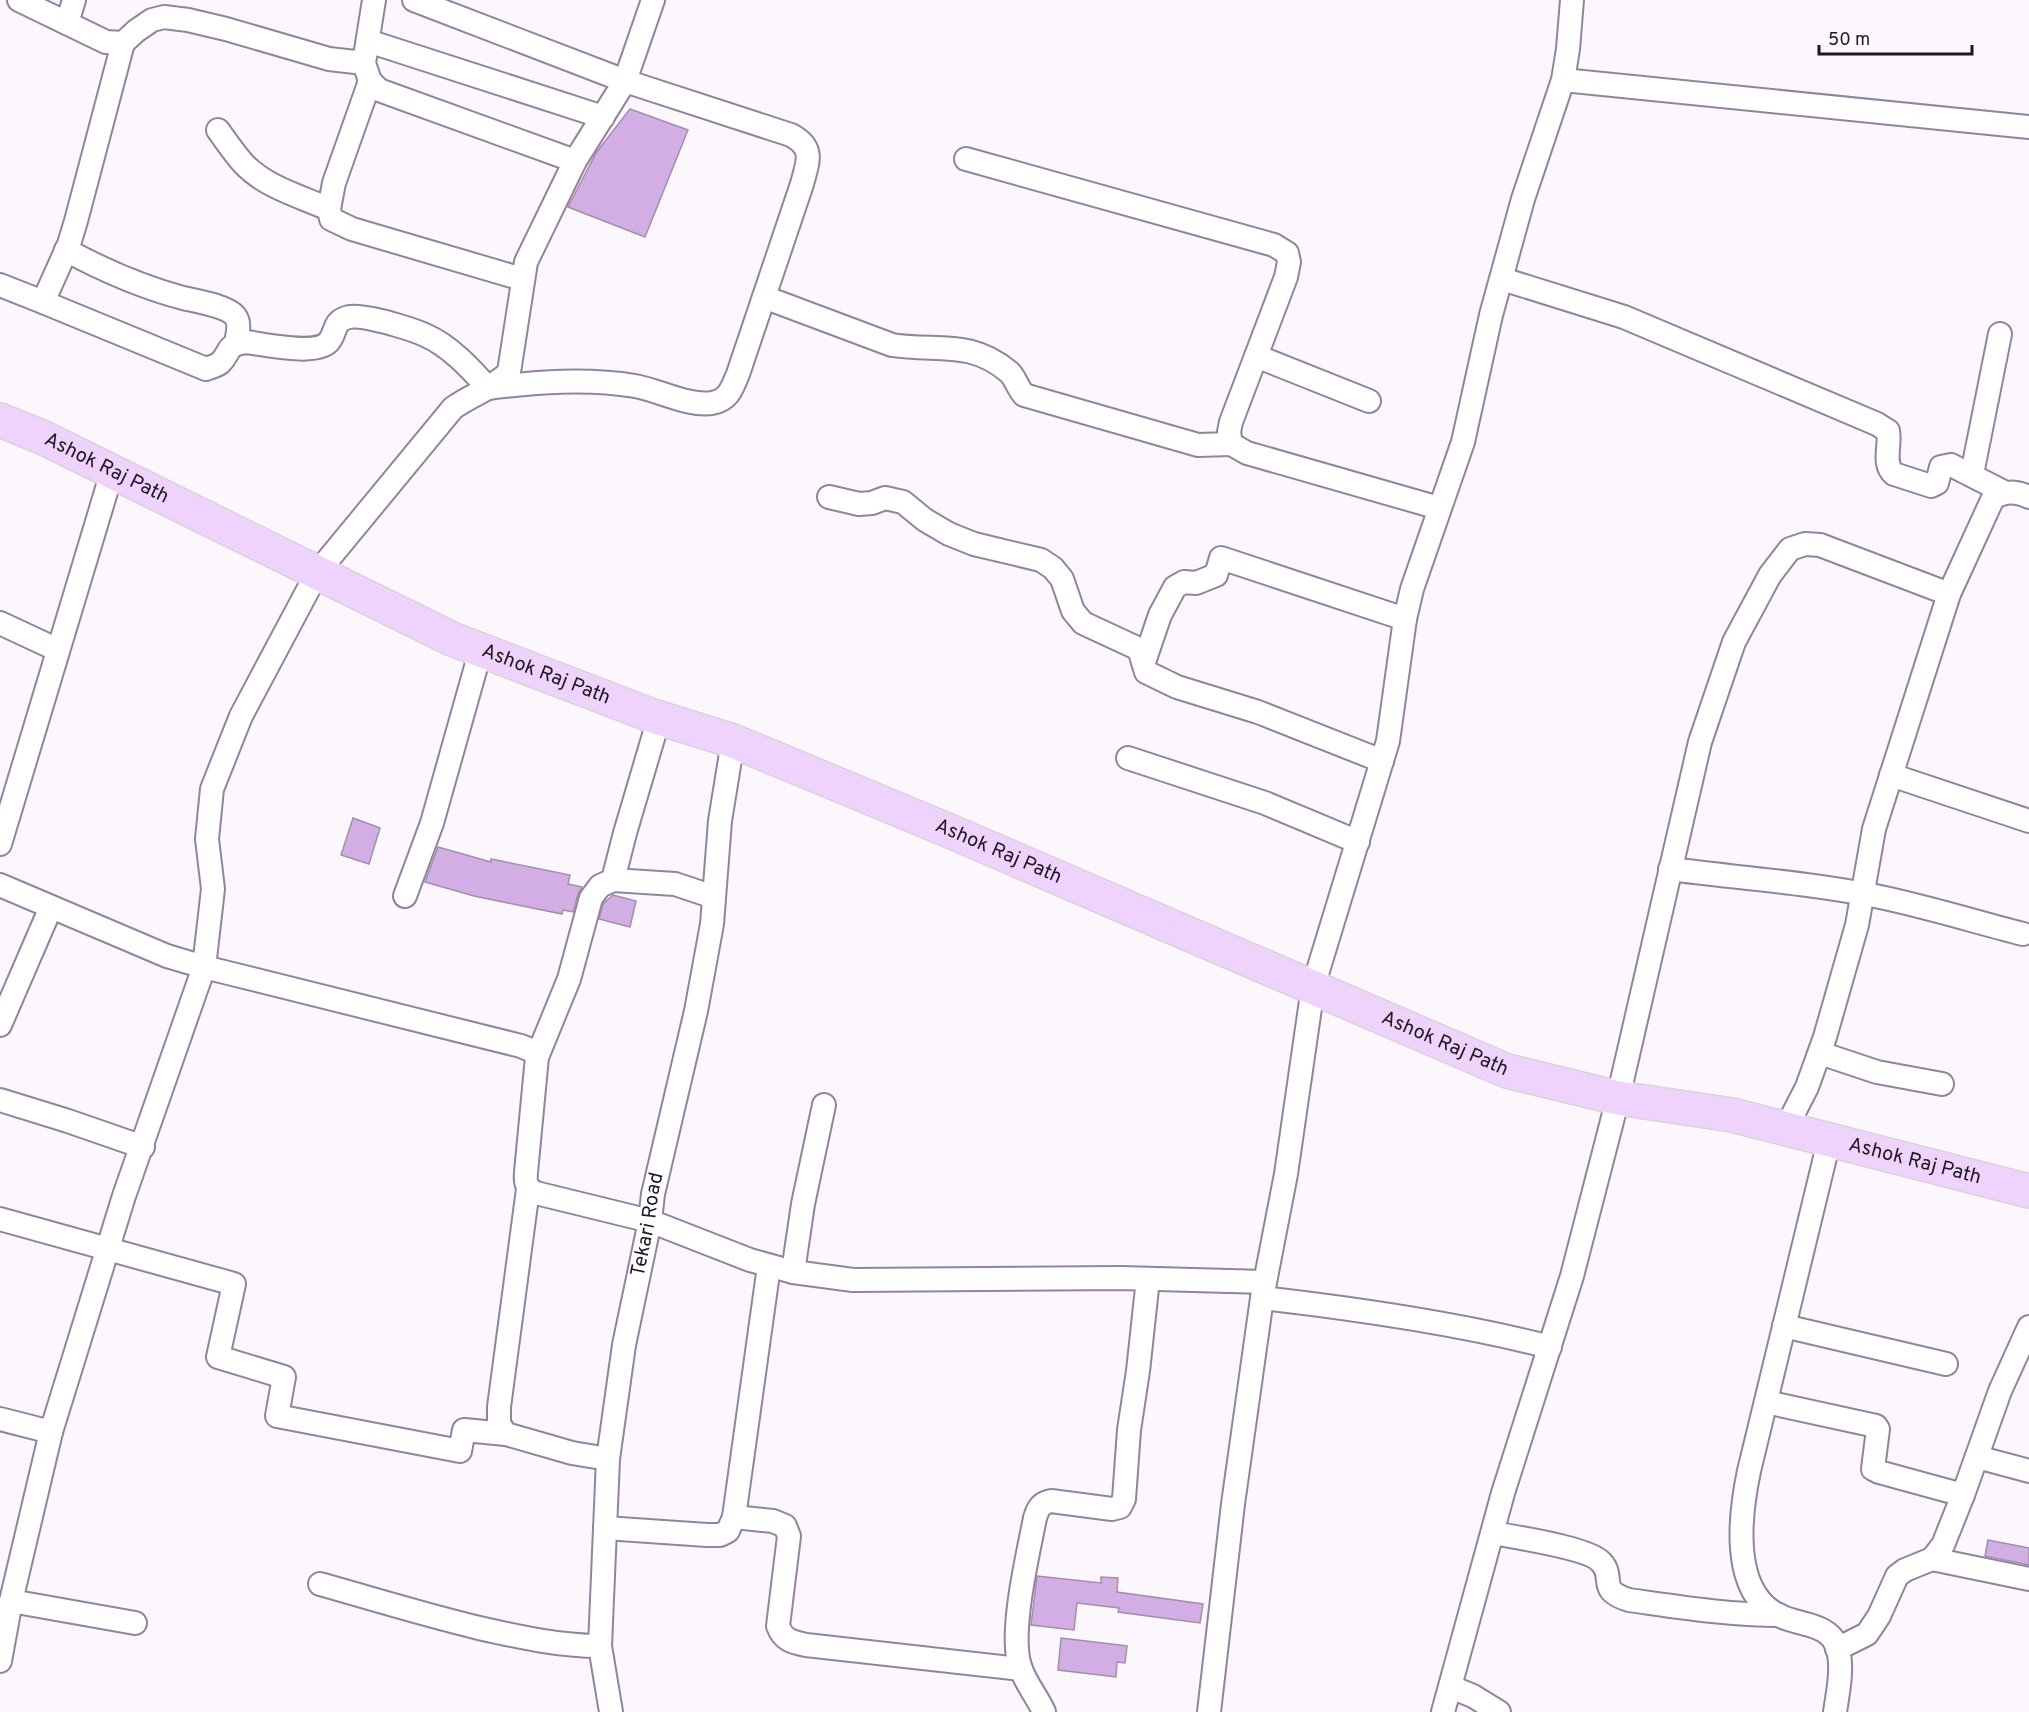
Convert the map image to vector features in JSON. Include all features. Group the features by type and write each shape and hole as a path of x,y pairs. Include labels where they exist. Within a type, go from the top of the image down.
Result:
{"main road":[{"name":"Ashok Raj Path","path":"0,420 44,438 452,639 659,718 733,741 963,837 1507,1071 1618,1098 1732,1115 2029,1191"}],"street":[{"path":"19,0 106,42 123,43"},
{"path":"67,23 74,0"},
{"path":"374,0 367,61 328,209 331,219 339,224 522,279"},
{"path":"414,0 625,81 791,135 802,141 807,148 808,163 764,297 731,391 724,400 710,404 693,402 637,387 577,381 535,382 488,388"},
{"path":"0,1661 11,1601 51,1432 124,1196 204,967 213,890 207,839 212,789 241,716 317,573 447,414 468,398 500,381 509,372 526,262 575,161 625,81 653,0"},
{"path":"1209,1712 1233,1504 1264,1290 1286,1174 1313,987 1388,741 1405,619 1418,567 1462,441 1491,315 1530,174 1563,80 1572,0"},
{"path":"43,302 76,221 123,43 152,20 164,17 188,20 329,59 367,61 603,117"},
{"path":"367,61 379,90 575,161"},
{"path":"1563,80 2029,127"},
{"path":"218,130 243,163 256,175 285,191 328,209"},
{"path":"966,159 1274,245 1287,253 1289,262 1286,277 1231,422 1229,432 1231,444"},
{"path":"66,250 105,271 159,291 222,308 235,316 238,324 236,343"},
{"path":"1502,279 1624,317 1877,424 1888,431 1890,438 1888,463 1894,474 1930,486 1937,483 1941,467 1946,465 1972,474 2004,492"},
{"path":"0,285 206,369 218,364 228,349 236,343 246,342 310,349 324,346 330,341 333,330 340,320 361,317 404,327 428,336 456,355 488,388"},
{"path":"764,297 892,345 912,348 954,347 969,350 990,358 1012,374 1017,387 1024,395 1198,445 1231,444 1247,453 1439,508"},
{"path":"1972,474 2000,334"},
{"path":"1256,356 1369,401"},
{"path":"0,844 112,472"},
{"path":"1786,1128 1807,1087 1820,1053 1850,950 1874,830 1949,594 1993,498 2004,492 2015,492 2029,497"},
{"path":"829,497 859,504 872,503 885,498 903,502 925,520 949,534 974,544 1041,561 1053,568 1062,579 1073,611 1083,623 1139,649 1146,672 1159,679 1258,712 1382,761"},
{"path":"1443,1712 1503,1493 1572,1276 1618,1098 1700,742 1734,642 1770,575 1790,549 1806,544 1820,545 1949,594"},
{"path":"1144,662 1160,615 1175,586 1184,582 1196,583 1216,575 1221,558 1405,619"},
{"path":"0,623 58,650"},
{"path":"405,896 432,823 480,649"},
{"path":"613,880 659,718"},
{"name":"Tekari Road","path":"611,1712 600,1646 608,1460 624,1345 650,1221 653,1194 696,1011 712,924 720,821 733,741"},
{"path":"1128,758 1265,803 1358,842"},
{"path":"1891,775 2029,821"},
{"path":"1670,869 1823,887 1863,894 1907,903 2023,934"},
{"path":"506,1434 499,1424 499,1407 528,1189 525,1183 537,1057 568,979 591,898 600,886 613,880 675,885 714,897"},
{"path":"0,885 167,956 520,1046 532,1051 537,1057"},
{"path":"0,1024 51,907"},
{"path":"1820,1053 1877,1072 1942,1084"},
{"path":"0,1100 142,1147"},
{"path":"793,1272 798,1231 824,1105"},
{"path":"1779,1616 1763,1605 1753,1590 1745,1565 1741,1522 1743,1501 1829,1141"},
{"path":"528,1189 536,1193 650,1221 750,1260 793,1272 853,1280 1148,1279 1264,1290 1315,1304 1454,1326 1550,1347"},
{"path":"0,1219 234,1284 218,1357 284,1377 277,1416 460,1451 464,1430 506,1434 572,1453 608,1460"},
{"path":"604,1528 720,1535 728,1531 734,1517 770,1266"},
{"path":"1044,1712 1020,1669 1016,1634 1038,1509 1043,1502 1051,1501 1112,1509 1120,1507 1124,1499 1129,1430 1148,1279"},
{"path":"1784,1326 1946,1364"},
{"path":"1837,1649 1867,1634 1874,1627 1897,1576 1905,1570 1932,1559 1943,1545 1964,1495 2000,1391 2029,1327"},
{"path":"1766,1402 1876,1426 1878,1429 1873,1469 1964,1495"},
{"path":"0,1419 51,1432"},
{"path":"1977,1457 2029,1471"},
{"path":"734,1517 773,1521 785,1527 789,1536 778,1626 781,1635 787,1640 829,1648 1020,1669"},
{"path":"1493,1533 1576,1551 1592,1557 1601,1562 1611,1592 1618,1597 1704,1611 1779,1616 1821,1629 1832,1638 1837,1649 1839,1687 1835,1712"},
{"path":"1932,1559 2029,1580"},
{"path":"320,1584 431,1616 526,1639 570,1646 600,1646"},
{"path":"11,1601 135,1623"},
{"path":"1451,1688 1473,1696 1499,1712"}],"building":[{"path":"630,109 688,130 645,237 568,207 596,153"},
{"path":"353,818 380,828 369,864 341,855"},
{"path":"438,847 491,862 491,859 570,875 568,884 582,887 573,912 563,910 562,914 474,896 425,882"},
{"path":"613,895 636,901 630,927 599,919 603,904"},
{"path":"1988,1540 2029,1548 2029,1565 1985,1556"},
{"path":"1037,1576 1101,1583 1101,1577 1118,1578 1117,1592 1203,1604 1200,1623 1118,1612 1119,1608 1077,1603 1074,1630 1031,1625"},
{"path":"1061,1638 1127,1646 1125,1663 1117,1662 1116,1677 1058,1670"}]}
